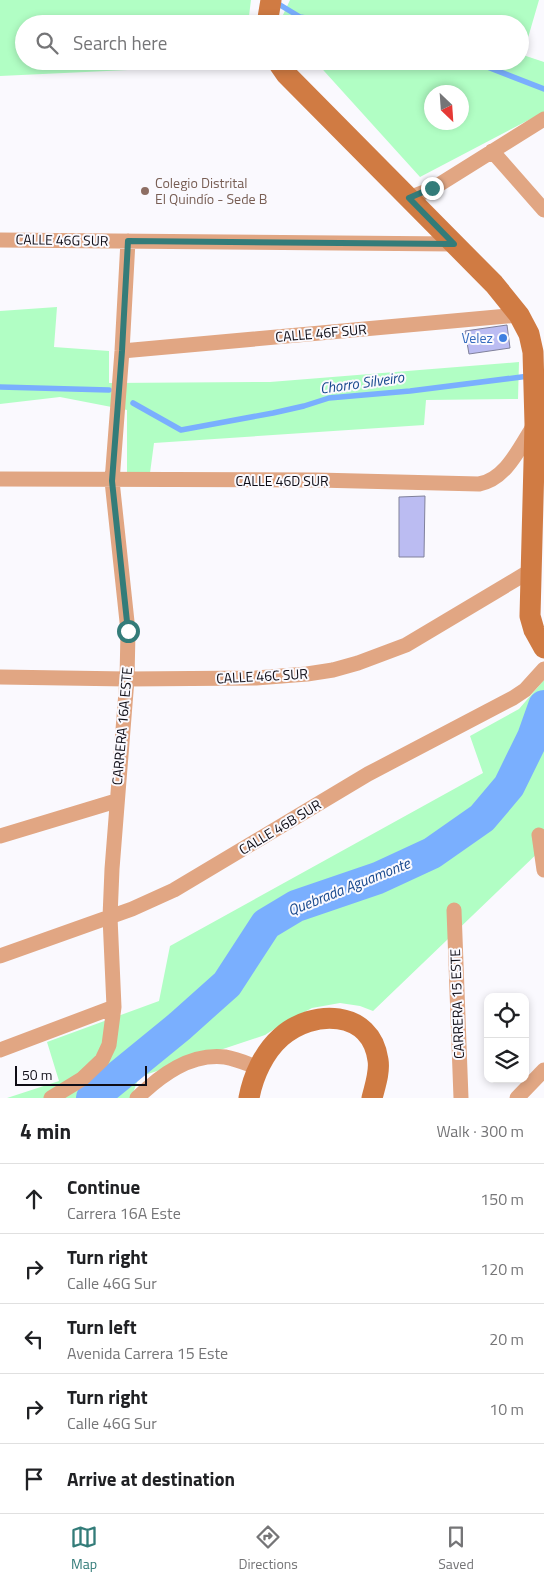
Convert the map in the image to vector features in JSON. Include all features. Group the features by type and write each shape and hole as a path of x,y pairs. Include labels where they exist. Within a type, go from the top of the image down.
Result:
{"main road":[{"path":"283,70 494,284 519,315 529,334 537,355 534,395 535,424 530,616 534,630 544,648"},
{"path":"249,1098 259,1068 274,1044 292,1029 314,1020 338,1018 359,1027 365,1032 374,1046 378,1068 372,1098"}],"street":[{"path":"409,198 432,188 544,119"},
{"path":"492,151 544,210"},
{"name":"CALLE 46G SUR","path":"0,240 454,244"},
{"name":"CARRERA 16A ESTE","path":"51,1098 82,1079 102,1060 109,1045 114,1008 110,917 116,801 127,679 128,631 112,481 128,241"},
{"name":"CALLE 46F SUR","path":"122,351 519,315"},
{"name":"CALLE 46D SUR","path":"0,479 112,481 317,480 479,484 494,479 502,473 535,424"},
{"name":"CALLE 46C SUR","path":"0,677 127,679 281,677 316,673 358,663 406,645 530,572"},
{"name":"CALLE 46B SUR","path":"0,956 110,917 153,900 181,886 368,774 506,702 525,690 544,669"},
{"path":"0,836 116,801"},
{"path":"539,835 544,870"},
{"name":"CARRERA 15 ESTE","path":"454,910 461,1098"},
{"path":"0,1050 114,1008"},
{"path":"137,1098 164,1075 192,1060 207,1056 227,1057 259,1068"},
{"path":"518,1098 544,1070"}],"green space":[{"path":"0,0 251,0 249,15 15,15 15,70 128,70 0,76"},
{"path":"290,0 539,0 529,34 529,15 283,15"},
{"path":"529,57 544,62 544,112 420,177 323,70 529,70"},
{"path":"57,307 54,347 109,351 109,383 270,382 519,362 518,399 426,400 424,425 154,443 150,473 127,474 127,410 60,397 0,404 0,311"},
{"path":"544,680 544,847 373,1011 360,1006 340,1003 312,1008 265,1035 139,1077 131,1098 7,1098 59,1081 47,1042 159,1001 170,946 483,773 470,736 519,709"}],"building":[{"path":"507,325 510,348 469,354 465,331"},
{"path":"425,496 424,557 399,557 399,497"}],"waterway":[{"path":"275,2 297,15"},
{"path":"495,70 544,89"},
{"name":"Chorro Silveiro","path":"133,403 181,430 273,413 329,398 410,391 529,376"},
{"name":"Chorro Silveiro","path":"0,387 109,390"},
{"name":"Quebrada Aguamonte","path":"92,1098 180,1026 227,984 266,924 296,906 378,878 432,853 482,818 509,786 533,737 544,706"}],"place":[{"name":"Colegio Distrital El Quindío - Sede B","path":"145,191"},
{"name":"Velez","path":"503,338"}],"route":[{"path":"128,631 112,481 128,241 454,244 409,198 432,188"}]}
